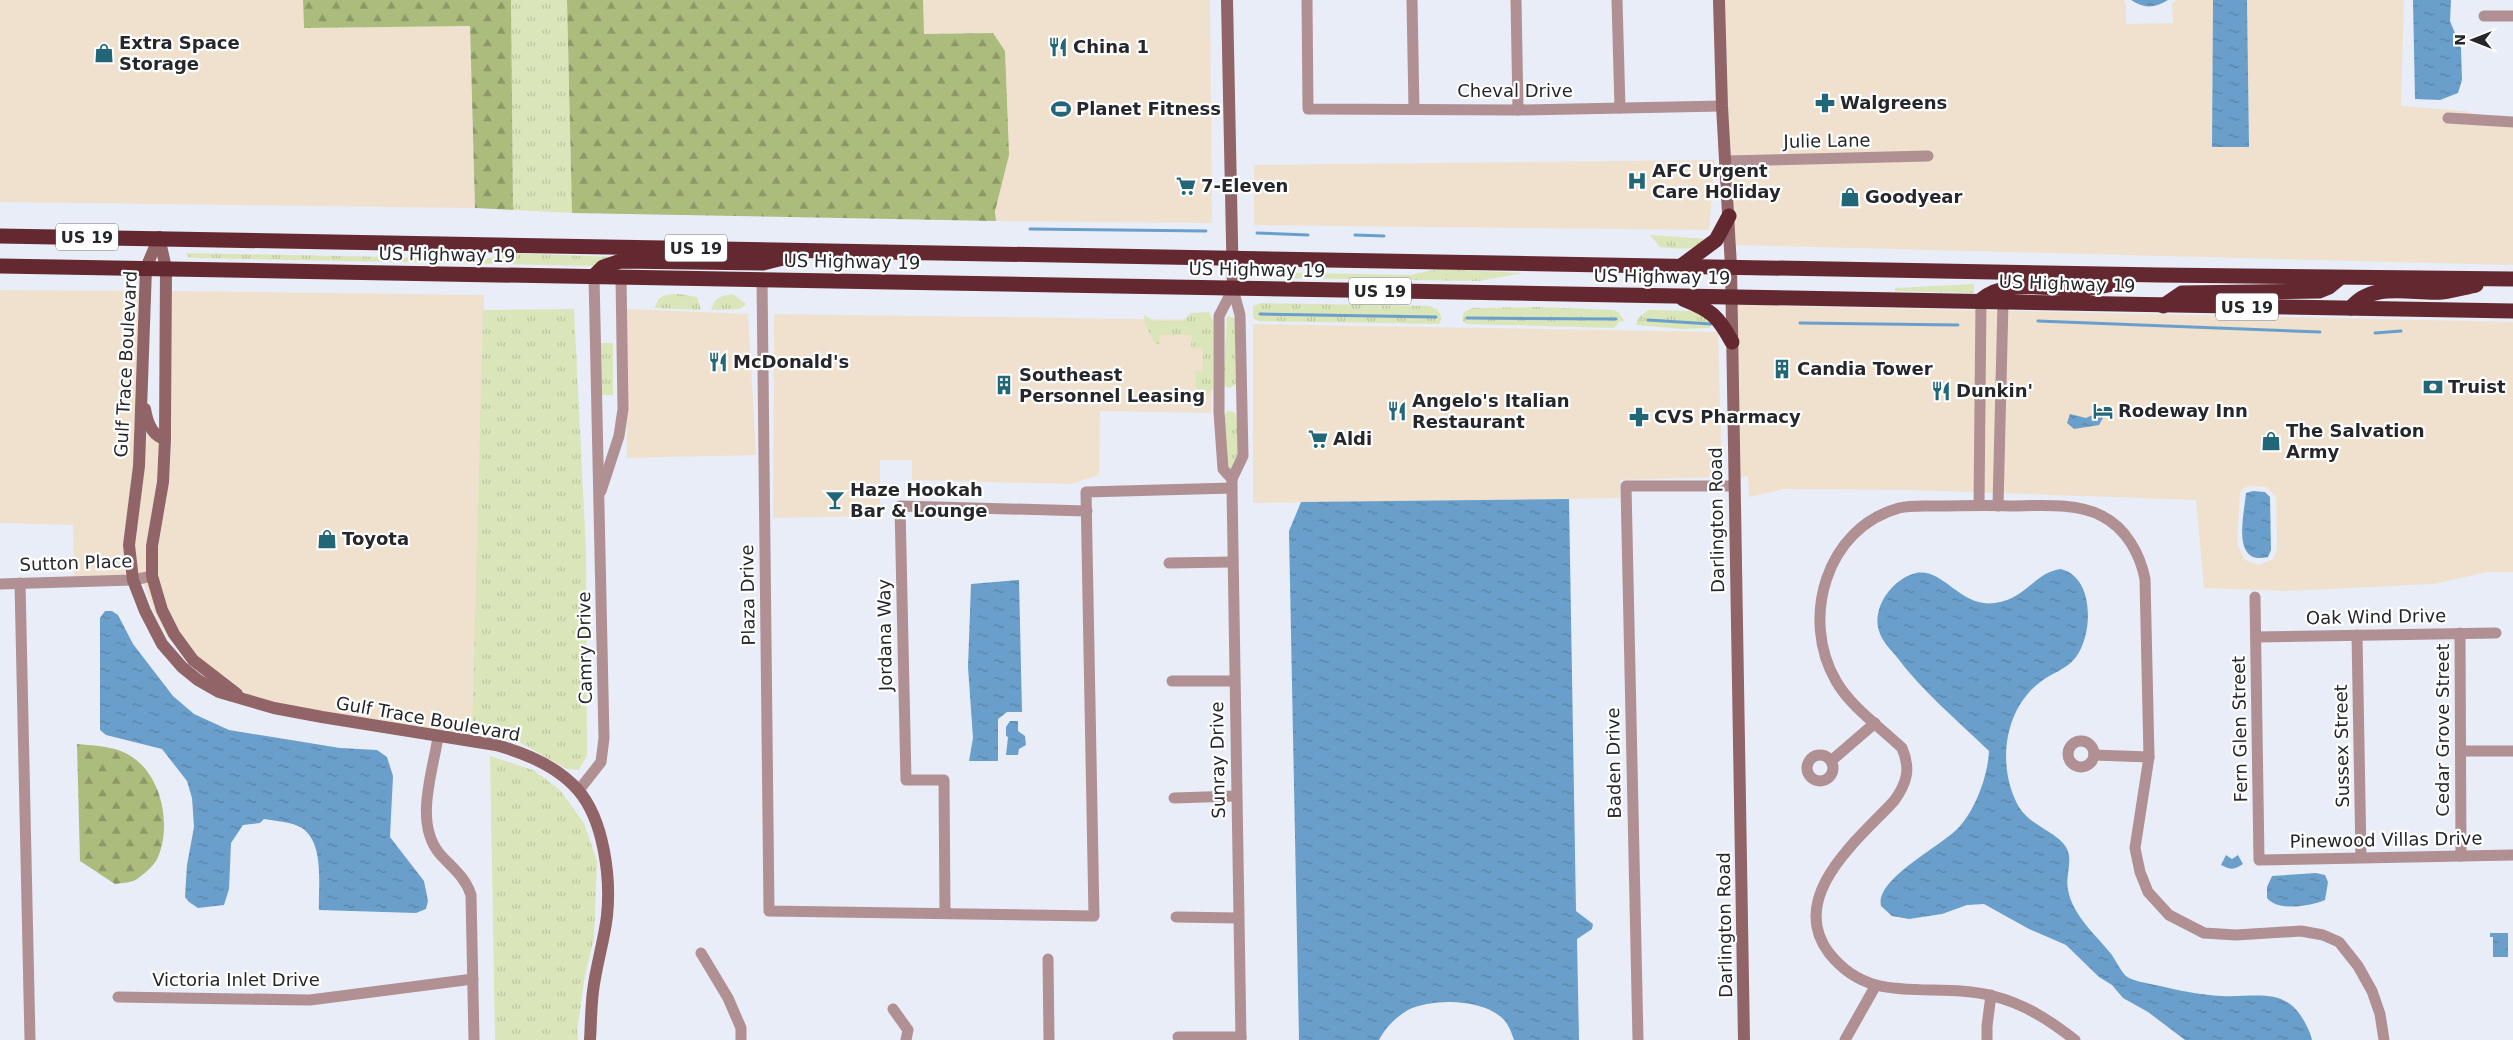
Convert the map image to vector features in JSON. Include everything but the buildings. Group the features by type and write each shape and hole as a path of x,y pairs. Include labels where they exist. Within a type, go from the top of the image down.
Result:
{"highway":[{"path":"1681,266 1716,240 1729,216"},
{"name":"US Highway 19","path":"0,236 158,237 2159,275 2509,279"},
{"path":"594,276 603,267 621,261 763,263 812,250"},
{"name":"US Highway 19","path":"0,266 2513,311"},
{"path":"1980,300 1989,293 2002,290 2085,289 2159,275"},
{"path":"2163,306 2182,293 2319,290 2329,287 2340,278"},
{"path":"2351,308 2357,300 2371,293 2443,292 2509,279"},
{"path":"1675,296 1711,312 1722,324 1732,342"}],"street":[{"name":"Sunray Drive","path":"1227,0 1234,258 1233,289 1240,315 1243,456 1232,484 1241,1038"},
{"name":"Cheval Drive","path":"1306,0 1308,110 1414,108 1518,110 1722,106"},
{"path":"1412,0 1414,108"},
{"path":"1516,0 1518,110"},
{"path":"1617,0 1620,108"},
{"name":"Darlington Road","path":"1719,0 1722,106 1731,267 1744,1040"},
{"path":"2484,16 2513,16"},
{"path":"2448,118 2513,122"},
{"name":"Julie Lane","path":"1726,161 1928,156"},
{"name":"Gulf Trace Boulevard","path":"158,237 146,268 139,466 129,545 133,580 145,611 162,644 182,667 198,680 219,692 274,708 438,737 496,745 522,752 542,762 578,790 594,817 603,843 607,882 607,915 593,991 590,1040"},
{"name":"Gulf Trace Boulevard","path":"158,237 166,268 165,438 163,482 152,546 152,576 162,610 174,634 193,660 246,700"},
{"name":"Camry Drive","path":"578,790 598,768 603,756 594,276"},
{"name":"Camry Drive","path":"599,498 619,436 623,409 622,277"},
{"name":"Plaza Drive","path":"762,279 769,911 945,912"},
{"name":"Sunray Drive","path":"1232,484 1223,469 1219,412 1219,316 1233,289"},
{"path":"1979,505 1980,300"},
{"path":"1998,506 2003,302"},
{"path":"142,386 147,419 156,434 165,438"},
{"path":"1979,479 1999,479"},
{"path":"945,912 1094,916 1086,492 1232,484"},
{"name":"Baden Drive","path":"1638,1040 1626,486 1734,486"},
{"path":"2075,1040 2035,1011 1991,995 1876,985 1854,976 1831,955 1820,935 1817,914 1824,882 1834,864 1894,801 1906,781 1907,765 1902,748 1836,682 1822,648 1820,629 1821,601 1829,569 1854,535 1872,520 1889,512 1912,506 1979,505 2075,508 2100,515 2119,528 2133,546 2141,562 2145,579 2149,757 2136,848 2144,882 2154,900 2173,918 2204,933 2236,935 2301,931 2323,935 2339,942 2358,966 2370,986 2380,1014 2384,1040"},
{"name":"Jordana Way","path":"945,912 944,780 906,780 900,506 1087,511"},
{"path":"1169,563 1233,562"},
{"name":"Sutton Place","path":"0,584 133,580 152,576"},
{"path":"20,583 30,1040"},
{"name":"Fern Glen Street","path":"2255,598 2259,860"},
{"name":"Cedar Grove Street","path":"2460,633 2461,856"},
{"name":"Oak Wind Drive","path":"2256,636 2496,633"},
{"name":"Sussex Street","path":"2357,635 2361,857"},
{"path":"1172,681 1234,681"},
{"path":"1831,761 1875,723"},
{"path":"438,737 427,823 438,852 460,874 471,895 474,1040"},
{"path":"2461,751 2513,751"},
{"path":"2094,755 2149,757"},
{"path":"1174,798 1236,796"},
{"name":"Pinewood Villas Drive","path":"2259,860 2513,855"},
{"path":"1176,917 1238,918"},
{"path":"701,953 728,998 741,1028 741,1040"},
{"path":"1048,959 1049,1040"},
{"name":"Victoria Inlet Drive","path":"118,997 310,1000 473,979"},
{"path":"1845,1040 1876,985"},
{"path":"1987,1040 1986,1026 1991,995"},
{"path":"894,1009 908,1030 906,1040"},
{"path":"1178,1037 1241,1038"}],"shaded area":[{"path":"0,0 303,0 304,28 470,26 475,208 0,202"},
{"path":"923,0 1210,0 1212,223 996,221 993,33 923,34"},
{"path":"1725,0 2124,0 2126,4 2126,24 2173,23 2172,4 2176,0 2213,0 2212,147 2249,146 2247,0 2404,0 2401,106 2464,111 2491,117 2513,126 2513,265 1736,245 1728,105"},
{"path":"1715,160 1709,230 1254,225 1254,165"},
{"path":"0,290 139,291 133,465 123,545 126,578 74,576 73,525 0,523"},
{"path":"172,291 484,295 482,447 472,738 276,703 248,695 198,657 179,631 167,608 158,575 158,547 169,483 172,434"},
{"path":"1737,305 2513,322 2513,572 2487,572 2434,584 2287,591 2204,588 2196,500 1910,490 1784,489 1749,497 1748,476 1740,477","holes":["2251,486 2266,487 2276,497 2277,550 2273,559 2259,565 2245,560 2237,544 2240,493 2244,488"]},
{"path":"626,309 748,314 756,455 627,458"},
{"path":"774,314 1212,320 1211,413 1100,411 1099,475 1071,484 912,480 912,460 880,460 880,516 773,518"},
{"path":"1253,324 1718,332 1722,477 1620,480 1620,498 1253,503"},
{"path":"147,431 159,443 157,481 146,545 173,643 166,635 154,612 142,578 139,578 136,563 135,545 145,466"}],"green space":[{"path":"303,0 511,0 513,210 475,208 470,26 304,28"},
{"path":"511,0 567,0 572,213 513,210"},
{"path":"567,0 923,0 924,34 993,33 1005,51 1009,155 995,211 996,221 572,213"},
{"path":"1650,235 1707,239 1698,246 1686,249 1660,247"},
{"path":"186,253 486,259 509,253 613,257 595,266 194,258 188,257"},
{"path":"1438,269 1523,273 1479,281 1281,278 1261,275 1263,272 1410,275"},
{"path":"1974,284 1974,293 1895,291 1895,288"},
{"path":"680,294 697,297 701,310 655,308 656,303 661,297"},
{"path":"726,295 734,295 746,304 740,309 711,310 714,302 720,298"},
{"path":"1261,303 1430,306 1438,310 1442,318 1439,324 1258,321 1253,317 1253,306"},
{"path":"1538,307 1614,310 1625,321 1619,322 1614,328 1466,324 1462,320 1464,312 1472,308"},
{"path":"574,309 586,550 587,755 579,770 567,769 519,742 472,733 483,310"},
{"path":"1648,310 1698,311 1712,321 1710,328 1681,329 1636,325 1639,317"},
{"path":"1209,312 1213,321 1213,389 1209,394 1200,391 1194,383 1196,382 1195,371 1203,371 1203,349 1191,348 1192,335 1160,335 1160,344 1156,344 1145,325 1144,315 1154,321 1183,321 1191,313"},
{"path":"1227,316 1235,318 1236,384 1230,388 1225,386 1223,380"},
{"path":"601,343 613,343 613,395 601,395"},
{"path":"1227,411 1234,412 1238,424 1238,450 1233,469 1227,468 1224,416"},
{"path":"77,744 108,747 129,755 145,768 158,791 164,818 162,845 155,863 135,880 115,884 80,861"},
{"path":"490,756 533,770 559,789 584,823 597,861 594,938 585,976 577,1031 578,1040 495,1040"}],"water":[{"path":"2131,0 2168,0 2159,5 2145,6"},
{"path":"2213,0 2247,0 2249,147 2212,147"},
{"path":"2413,0 2451,0 2450,21 2461,48 2462,80 2458,93 2440,100 2415,99"},
{"path":"2097,413 2103,418 2099,425 2074,429 2067,423 2070,414 2086,418"},
{"path":"2253,491 2265,492 2270,497 2271,550 2268,557 2256,558 2249,554 2244,547 2242,525 2246,493"},
{"path":"1569,499 1576,911 1593,924 1592,929 1577,939 1579,1040 1514,1040 1506,1022 1492,1011 1469,1004 1443,1002 1418,1006 1408,1010 1391,1023 1379,1040 1299,1040 1289,531 1301,502"},
{"path":"2061,569 2072,574 2080,583 2085,595 2088,608 2086,635 2076,657 2063,668 2039,683 2027,695 2011,725 2007,741 2006,758 2012,792 2019,807 2030,819 2058,838 2067,849 2069,854 2068,890 2075,908 2126,976 2140,982 2197,993 2222,996 2276,997 2293,1007 2301,1016 2312,1040 2185,1040 2148,1012 2123,998 2112,985 2099,977 2066,945 2029,929 1984,904 1967,905 1942,914 1909,919 1892,916 1881,906 1882,895 1888,884 1912,863 1951,834 1966,819 1984,781 1989,751 1929,694 1884,641 1880,635 1877,622 1878,612 1884,599 1899,581 1911,574 1926,573 1935,576 1972,600 1983,603 1995,603 2006,601 2044,575"},
{"path":"1019,580 1022,712 1007,712 998,719 998,761 969,761 973,738 968,667 971,584"},
{"path":"105,611 112,611 118,615 133,644 173,696 194,714 229,730 340,748 377,750 387,757 393,776 390,837 424,881 428,901 426,909 416,913 319,910 319,866 314,844 309,835 302,828 294,824 264,819 260,823 243,825 231,843 229,889 224,905 198,908 189,902 185,897 187,865 194,827 192,798 187,781 162,749 106,735 100,730 100,618"},
{"path":"1010,721 1018,721 1018,731 1025,736 1026,745 1019,749 1018,755 1006,755 1008,737 1006,736 1006,727"},
{"path":"2226,855 2232,859 2238,855 2243,864 2232,869 2221,865"},
{"path":"2316,873 2325,875 2328,882 2325,900 2303,906 2286,906 2279,905 2267,898 2267,887 2272,876"},
{"path":"2490,933 2508,933 2508,957 2493,957 2493,937 2490,937"}],"waterway":[{"path":"1030,229 1206,231"},
{"path":"1257,233 1308,235"},
{"path":"1355,235 1384,236"},
{"path":"1260,314 1436,317"},
{"path":"1467,318 1616,319"},
{"path":"1648,320 1711,324"},
{"path":"2038,321 2320,332"},
{"path":"1800,323 1958,325"},
{"path":"2375,333 2401,331"}],"place":[{"name":"China 1","path":"1058,47"},
{"name":"Extra Space Storage","path":"104,53"},
{"name":"Walgreens","path":"1825,103"},
{"name":"Planet Fitness","path":"1061,109"},
{"name":"AFC Urgent Care Holiday","path":"1637,181"},
{"name":"7-Eleven","path":"1186,186"},
{"name":"Goodyear","path":"1850,197"},
{"name":"McDonald's","path":"718,362"},
{"name":"Candia Tower","path":"1782,369"},
{"name":"Southeast Personnel Leasing","path":"1004,385"},
{"name":"Truist","path":"2433,387"},
{"name":"Dunkin'","path":"1941,391"},
{"name":"Angelo's Italian Restaurant","path":"1397,411"},
{"name":"Rodeway Inn","path":"2103,411"},
{"name":"CVS Pharmacy","path":"1639,417"},
{"name":"Aldi","path":"1318,439"},
{"name":"The Salvation Army","path":"2271,441"},
{"name":"Haze Hookah Bar & Lounge","path":"835,500"},
{"name":"Toyota","path":"327,539"}]}
